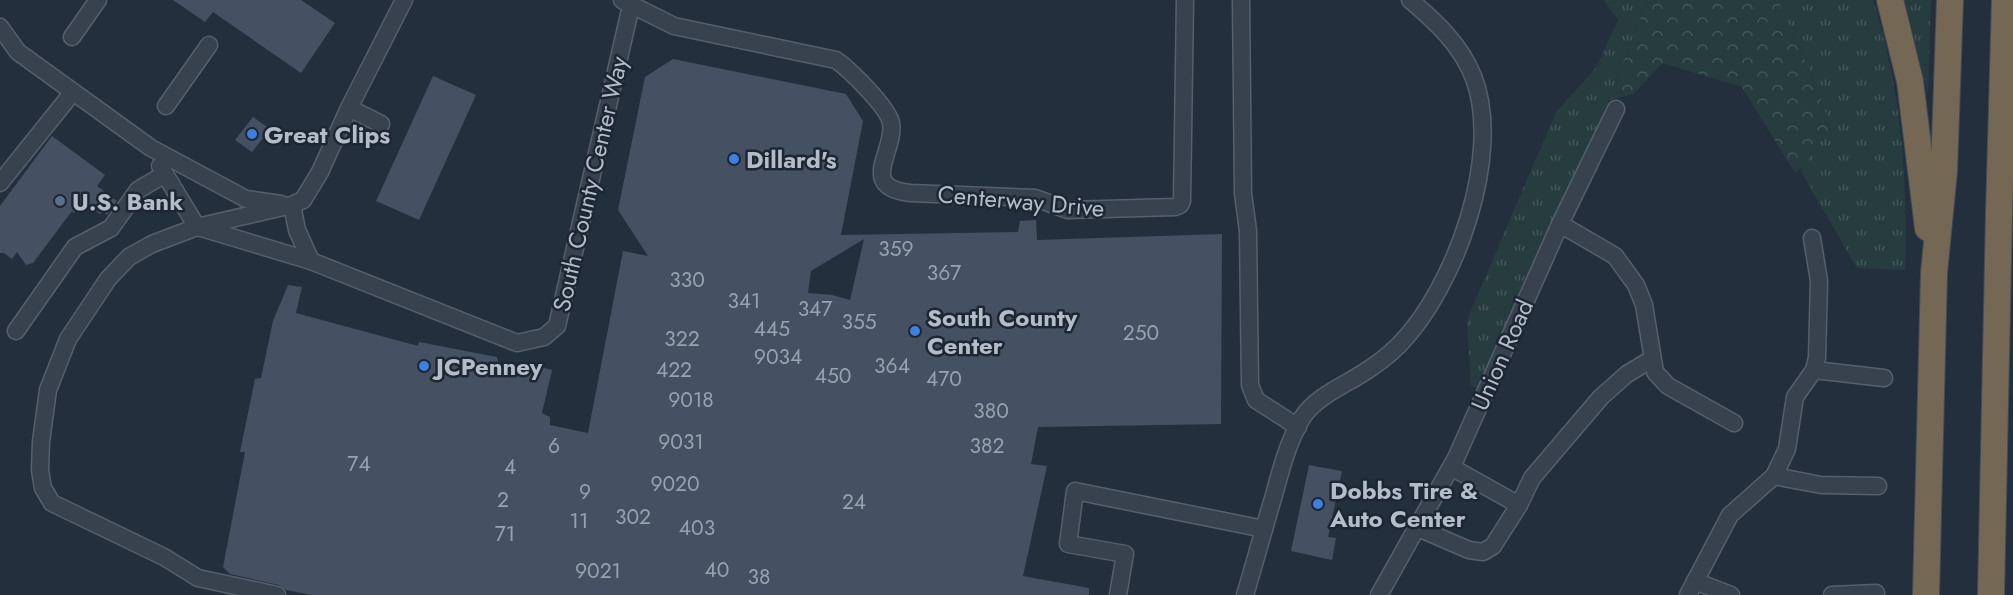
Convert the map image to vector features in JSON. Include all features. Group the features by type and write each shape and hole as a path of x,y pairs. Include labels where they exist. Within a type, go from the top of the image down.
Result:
{"highway":[{"path":"1890,0 1910,81 1934,273"},
{"path":"1926,595 1934,273 1944,171 1950,0"},
{"path":"1991,595 2005,0"}],"street":[{"path":"72,37 98,0"},
{"path":"277,595 197,587 164,557 52,503 43,488 40,470 48,390 68,339 108,279 129,257 152,244 197,227 292,206 303,200 320,172 349,108 404,0"},
{"name":"Centerway Drive","path":"626,3 674,26 836,60 850,69 887,113 891,124 882,170 887,186 910,193 1035,198 1068,210 1180,205 1182,201 1185,0"},
{"path":"1241,0 1243,193 1248,231 1250,385 1256,399 1298,427"},
{"path":"1245,595 1288,447 1303,417 1323,398 1363,374 1399,345 1425,312 1459,249 1473,202 1480,169 1483,125 1474,78 1463,55 1443,29 1410,0"},
{"name":"South County Center Way","path":"197,227 311,261 518,343 544,337 557,326 626,3"},
{"path":"0,27 18,52 151,148 246,199 292,206"},
{"path":"166,106 208,45"},
{"path":"0,47 18,52"},
{"path":"0,183 73,92"},
{"path":"349,108 381,124"},
{"name":"Union Road","path":"1379,595 1451,467 1560,224 1616,109"},
{"path":"151,148 197,227"},
{"path":"16,331 75,247 111,228 138,190 165,174"},
{"path":"292,206 297,230 311,261"},
{"path":"1560,224 1615,256 1636,285 1644,305 1655,372 1668,387 1734,423"},
{"path":"1731,595 1692,588 1730,515 1774,476 1788,449 1795,397 1814,370 1817,358 1819,281 1812,238"},
{"path":"1418,528 1469,550 1483,552 1493,546 1519,505 1532,478 1601,397 1627,374 1652,359"},
{"path":"1814,370 1884,378"},
{"path":"1451,467 1519,505"},
{"path":"1774,476 1821,485 1878,486"},
{"path":"1118,595 1125,554 1068,544 1075,491 1264,529"},
{"path":"1832,595 1876,593"}],"green space":[{"path":"1604,0 1647,0 1609,100 1478,388 1471,386 1467,320 1556,112 1596,68 1618,20"},
{"path":"1647,0 1778,0 1816,84 1832,133 1812,147 1806,165 1795,173 1742,87 1662,63 1634,94 1609,100"},
{"path":"1778,0 1873,0 1890,66 1901,134 1906,236 1905,270 1857,268 1800,170 1806,165 1812,147 1832,133 1816,84"},
{"path":"1905,0 1931,0 1928,94"}],"building":[{"path":"173,0 301,0 335,23 301,73 213,12 205,22"},
{"name":"South County Center","path":"673,59 846,94 863,121 841,235 1018,232 1020,221 1036,220 1037,240 1222,234 1221,424 1038,427 1031,464 1047,466 1023,576 1089,588 1089,595 312,595 230,574 223,567 245,452 240,452 255,379 261,378 273,321 288,285 302,287 296,313 418,346 419,342 497,357 499,365 536,374 537,366 552,370 542,413 550,417 550,425 588,433 623,251 648,256 618,210 645,77","holes":["864,239 850,300 832,295 808,293 811,271"]},
{"path":"433,76 476,95 419,220 376,201"},
{"name":"Great Clips","path":"253,117 270,129 252,152 235,140"},
{"name":"U.S. Bank","path":"52,136 105,175 97,186 117,201 107,215 103,211 100,214 94,210 92,213 80,205 74,213 72,211 33,263 26,265 17,252 12,259 0,253 0,206"},
{"name":"Dobbs Tire & Auto Center","path":"1309,465 1342,471 1328,537 1336,538 1332,560 1291,551"}],"place":[{"name":"Great Clips","path":"252,134"},
{"name":"Dillard's","path":"734,159"},
{"name":"U.S. Bank","path":"60,201"},
{"name":"South County Center","path":"915,331"},
{"name":"JCPenney","path":"424,366"},
{"name":"Dobbs Tire & Auto Center","path":"1318,504"}]}
